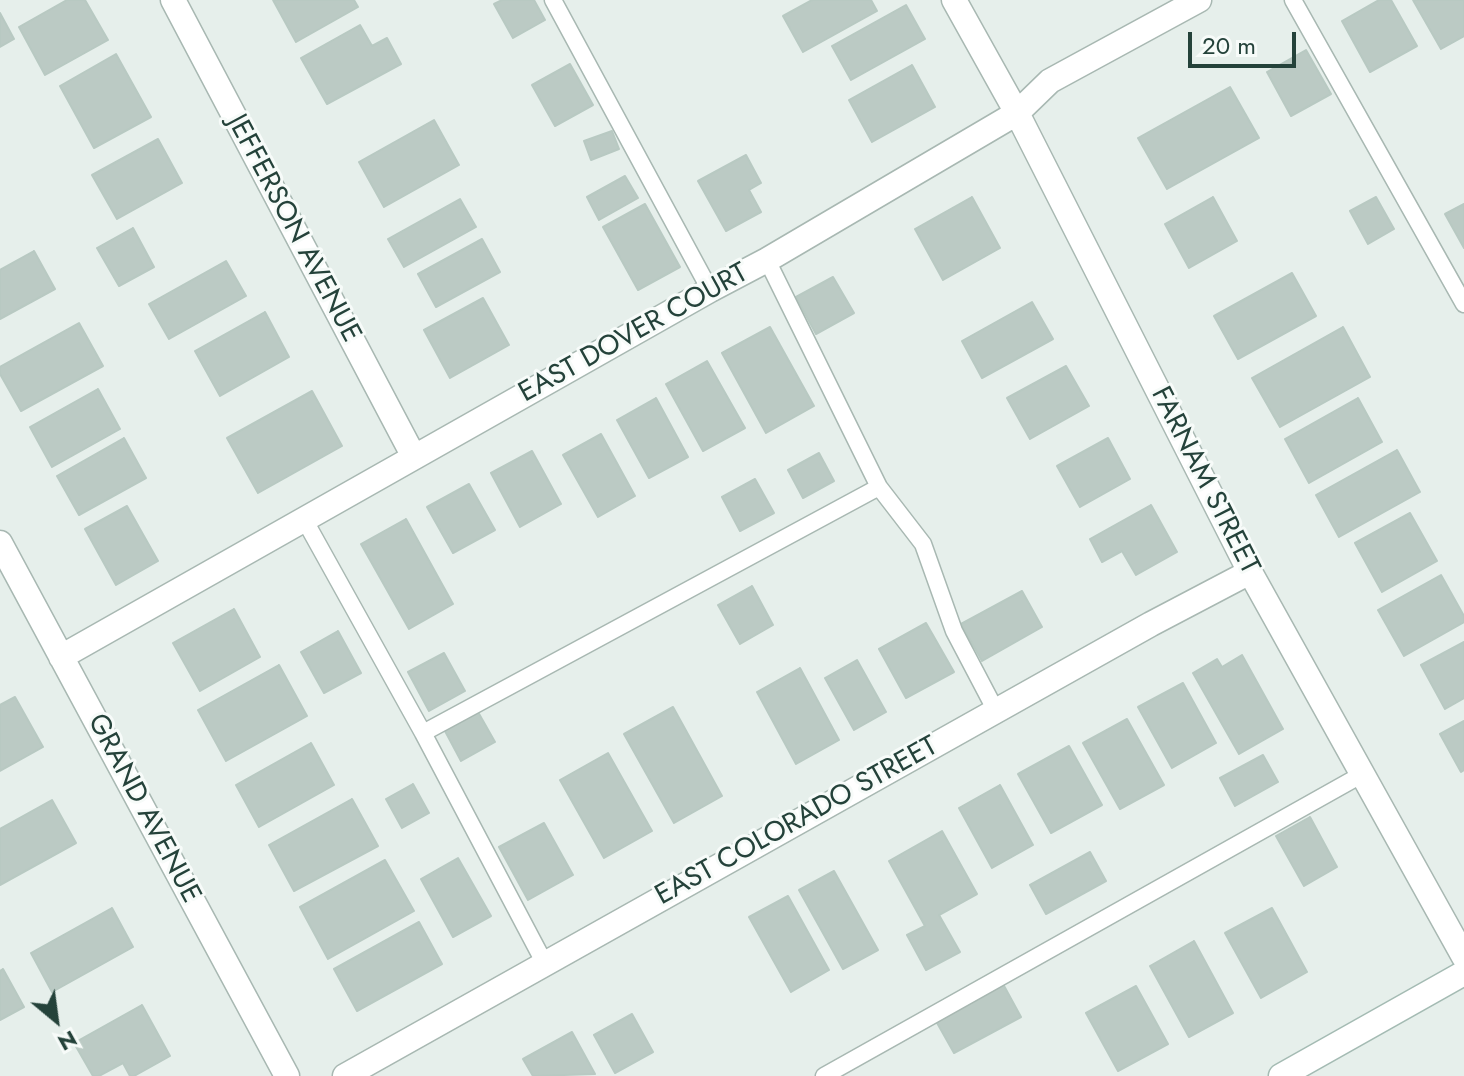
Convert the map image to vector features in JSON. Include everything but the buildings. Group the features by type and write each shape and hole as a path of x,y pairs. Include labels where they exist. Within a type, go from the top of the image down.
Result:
{"street":[{"name":"JEFFERSON AVENUE","path":"173,0 414,457"},
{"name":"FARNAM STREET","path":"954,0 1017,113 1250,572 1464,957"},
{"name":"EAST DOVER COURT","path":"61,657 767,260 1017,113 1050,81 1199,0"},
{"name":"GRAND AVENUE","path":"0,543 287,1076"},
{"name":"EAST COLORADO STREET","path":"345,1076 1151,624 1250,572"},
{"path":"1281,1076 1464,973"}],"lane":[{"path":"553,0 710,290"},
{"path":"1293,0 1464,304"},
{"path":"767,260 879,487 923,544 954,631 996,711"},
{"path":"423,733 879,487"},
{"path":"304,519 423,733 545,964"},
{"path":"824,1076 1361,775"}]}
